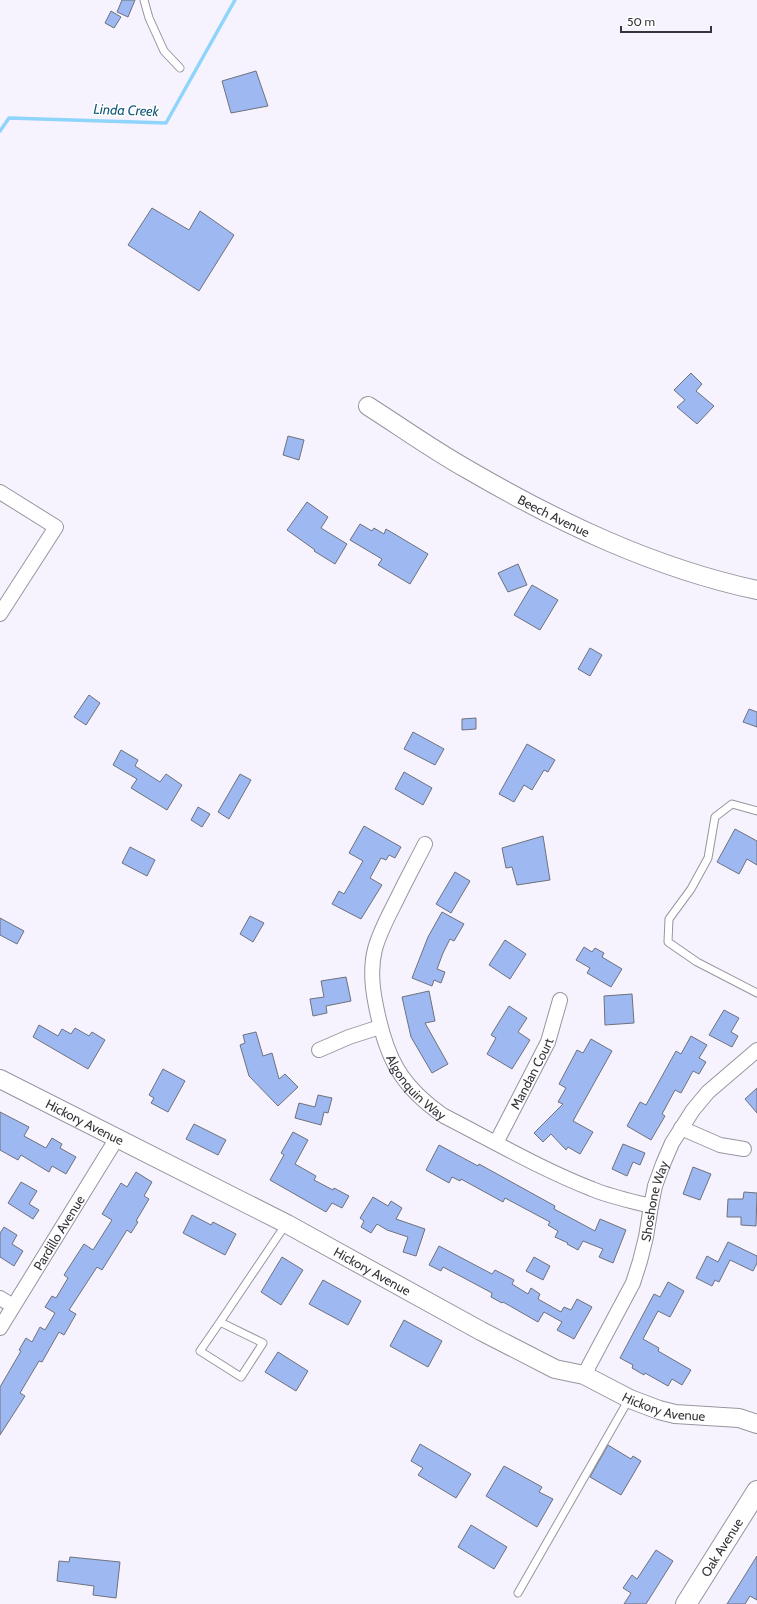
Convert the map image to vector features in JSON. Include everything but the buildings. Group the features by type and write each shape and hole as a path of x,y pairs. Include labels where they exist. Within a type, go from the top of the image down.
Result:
{"main road":[{"name":"Oak Avenue","path":"686,1604 757,1490"}],"street":[{"name":"Beech Avenue","path":"368,406 467,470 550,515 594,536 680,568 733,585 757,590"},
{"path":"0,492 56,527 0,614"},
{"name":"Algonquin Way","path":"425,844 380,931 374,950 372,980 380,1027 392,1060 402,1077 414,1092 428,1105 444,1116 496,1143 563,1177 593,1190 651,1206"},
{"name":"Mandan Court","path":"496,1143 548,1042 560,1000"},
{"path":"318,1050 349,1036 380,1027"},
{"name":"Shoshone Way","path":"584,1375 633,1282 640,1261 651,1206 663,1164 681,1128 693,1110 708,1092 757,1050"},
{"name":"Hickory Avenue","path":"0,1079 286,1224 481,1331 555,1369 584,1375 644,1406 675,1414 739,1418 757,1424"},
{"path":"681,1128 720,1145 744,1149"},
{"name":"Pardillo Avenue","path":"0,1328 117,1138"},
{"path":"0,1298 13,1306"}],"lane":[{"path":"144,0 149,18 164,51 180,68"},
{"path":"757,811 732,804 715,817 708,858 691,889 669,919 668,942 697,962 757,993"},
{"path":"220,1322 263,1343 242,1377 200,1351 286,1224"},
{"path":"518,1593 630,1399"}],"waterway":[{"name":"Linda Creek","path":"0,131 9,118 166,123 235,0"}]}
